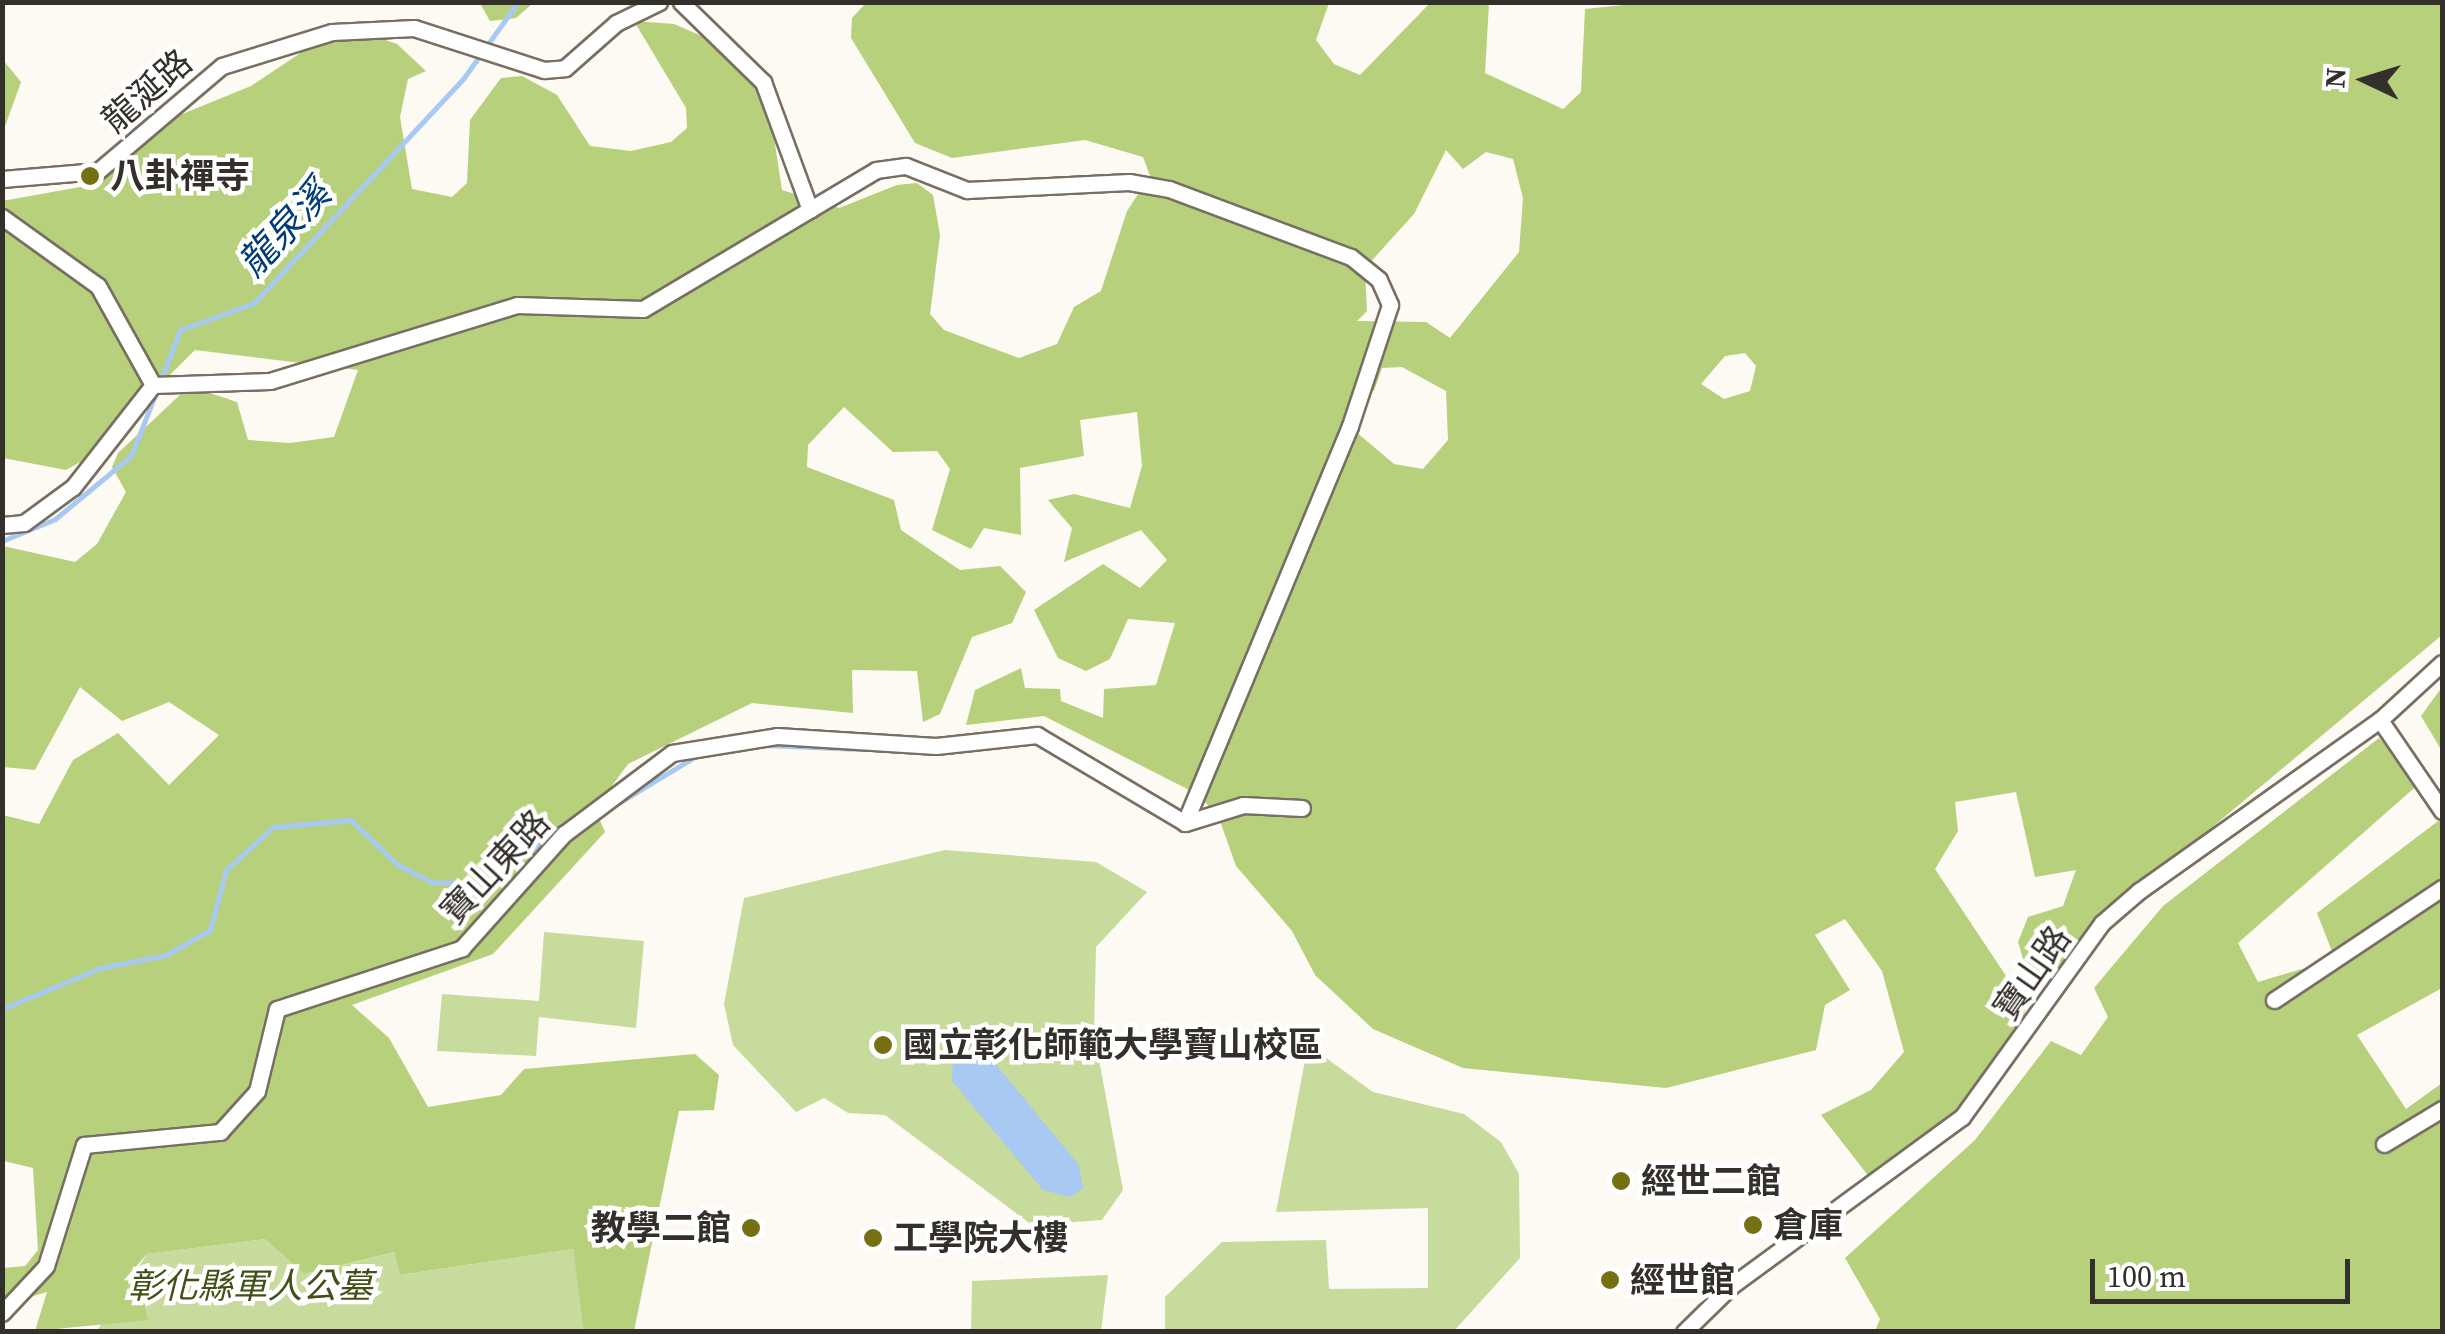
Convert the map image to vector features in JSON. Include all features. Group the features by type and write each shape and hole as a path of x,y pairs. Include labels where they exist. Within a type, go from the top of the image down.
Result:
{"street":[{"name":"龍涎路","path":"2,179 98,170 222,66 332,32 414,28 544,70 566,68 616,23 659,2"},
{"path":"681,2 763,82 810,210"},
{"path":"2,525 24,523 73,486 153,385 270,381 517,306 643,309 876,170 906,166 967,190 1128,182 1351,257 1378,280 1390,305 1350,426 1185,822"},
{"path":"2,217 98,286 153,385"},
{"name":"寶山路","path":"1684,1332 1731,1286 1962,1117 2114,912 2380,720 2442,662"},
{"path":"2380,720 2442,811"},
{"name":"寶山東路","path":"2,1312 46,1266 84,1145 220,1132 257,1091 278,1009 462,948 564,834 672,753 776,736 936,746 1037,735 1185,822"},
{"path":"1185,822 1243,806 1302,808"},
{"path":"2274,1000 2442,888"},
{"path":"2384,1144 2442,1109"}],"green space":[{"path":"1654,2 2442,3 2442,635 2142,886 2044,981 2027,972 2018,942 2028,917 2063,906 2076,870 2035,877 2016,792 1955,802 1958,831 1935,869 2026,1006 2020,1035 1961,1110 1870,1178 1821,1115 1871,1090 1904,1052 1882,971 1845,919 1815,935 1850,990 1825,1005 1816,1050 1666,1088 1463,1068 1373,1029 1315,975 1292,931 1236,866 1219,818 1199,795 1044,716 966,725 975,690 1021,668 1025,688 1060,689 1061,701 1103,718 1104,689 1156,685 1175,623 1128,619 1110,659 1086,671 1058,658 1034,610 1103,564 1140,588 1167,560 1141,530 1064,562 1072,528 1048,500 1074,494 1130,508 1142,466 1137,412 1080,420 1084,456 1020,468 1021,535 984,528 971,549 932,530 950,469 937,451 893,452 844,407 808,445 807,467 894,500 901,530 960,570 1000,566 1026,592 1012,623 972,637 940,714 923,722 917,671 852,670 853,713 752,703 628,764 595,809 605,832 493,954 352,1005 389,1038 428,1107 501,1095 524,1069 695,1054 719,1075 714,1110 679,1111 634,1331 584,1331 573,1249 400,1275 395,1252 305,1274 265,1239 147,1254 124,1280 139,1282 148,1320 35,1331 47,1292 3,1305 3,1268 25,1266 38,1250 33,1168 4,1161 3,815 39,824 73,760 118,733 169,785 219,735 169,702 122,721 80,687 35,770 3,767 3,546 75,562 97,544 126,492 112,467 118,453 182,393 195,388 237,402 248,440 290,443 334,437 358,370 195,350 84,460 66,470 3,458 2,201 97,184 175,117 251,86 320,40 360,31 397,44 426,71 408,79 400,117 412,189 452,197 467,183 470,120 501,78 522,76 557,95 590,146 631,151 671,142 687,128 686,108 634,21 674,24 746,55 770,112 782,190 839,208 897,185 917,183 933,195 940,235 930,314 944,330 1019,358 1057,344 1074,307 1101,291 1127,211 1150,176 1143,157 1085,140 952,158 915,143 851,38 852,18 866,3 1329,3 1316,40 1334,64 1360,75 1430,3 1489,3 1485,73 1563,109 1581,92 1585,9","holes":["1446,150 1463,169 1486,152 1513,159 1523,198 1519,252 1450,338 1426,322 1357,321 1367,311 1365,268 1414,214","1745,353 1756,366 1750,391 1724,399 1701,384 1725,356","1402,367 1446,391 1448,440 1423,469 1394,464 1355,431 1356,391 1374,391 1382,368"]},
{"path":"480,3 533,3 516,18 490,21"},
{"path":"2,60 21,82 3,132"},
{"path":"2442,687 2442,751 2421,716"},
{"path":"2379,738 2421,782 2238,943 2258,982 2335,959 2317,913 2442,818 2442,988 2357,1035 2406,1109 2442,1083 2442,1331 1875,1331 1880,1319 1845,1258 1975,1140 2051,1041 2081,1055 2108,1017 2094,988 2163,906"},
{"path":"945,850 1096,862 1147,892 1096,947 1094,1032 1123,1190 1102,1220 1032,1225 885,1115 848,1113 824,1098 796,1112 733,1045 724,1004 744,898"},
{"path":"544,932 644,941 636,1028 539,1017 536,1056 437,1051 442,994 539,1001"},
{"path":"1308,1045 1373,1092 1464,1114 1501,1142 1519,1174 1520,1258 1454,1331 1165,1331 1165,1297 1222,1242 1326,1240 1329,1289 1428,1288 1428,1208 1276,1212"},
{"name":"彰化縣軍人公墓","path":"265,1239 306,1274 396,1252 401,1275 573,1249 585,1330 96,1332 147,1254"},
{"path":"1108,1275 1101,1331 971,1331 972,1281"}],"water":[{"path":"970,1050 984,1050 1079,1165 1083,1189 1070,1197 1043,1190 952,1081 953,1059"}],"waterway":[{"name":"龍泉溪","path":"161,379 180,330 254,303 463,79 518,2"},
{"name":"龍泉溪","path":"2,541 55,519 131,456 157,390"},
{"path":"765,745 859,749"},
{"path":"592,819 696,756"},
{"path":"2,1009 100,968 166,955 210,930 226,870 273,827 351,820 398,865 432,882 485,884 558,831"}],"place":[{"name":"八卦禪寺","path":"90,176"},
{"name":"國立彰化師範大學寶山校區","path":"883,1045"},
{"name":"經世二館","path":"1621,1181"},
{"name":"倉庫","path":"1753,1225"},
{"name":"教學二館","path":"751,1228"},
{"name":"工學院大樓","path":"873,1238"},
{"name":"經世館","path":"1610,1280"}]}
